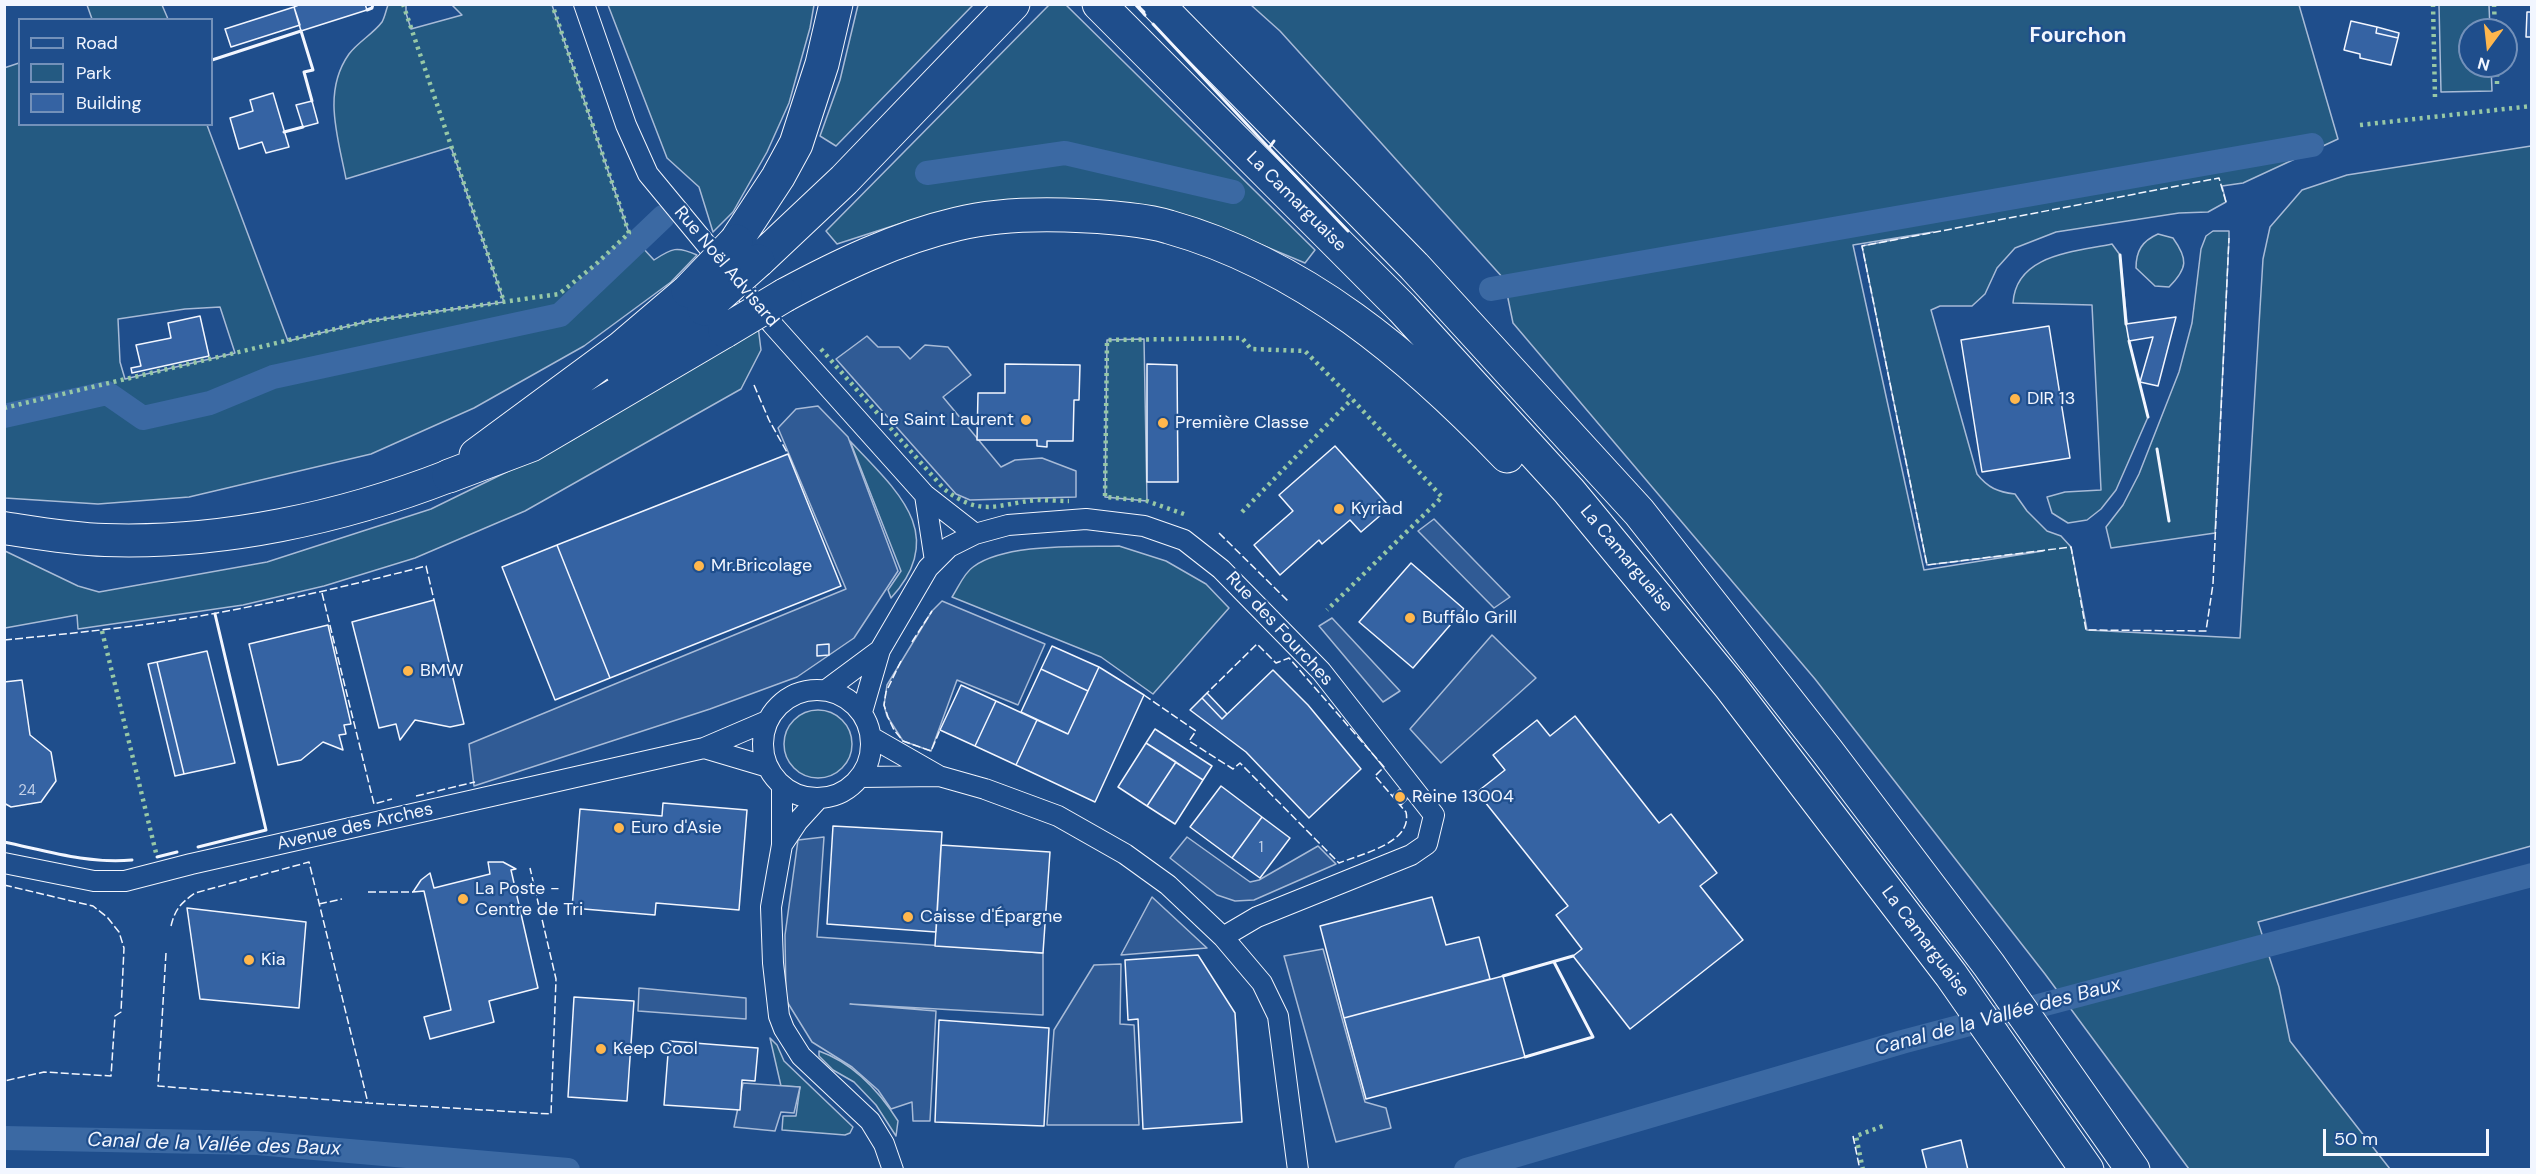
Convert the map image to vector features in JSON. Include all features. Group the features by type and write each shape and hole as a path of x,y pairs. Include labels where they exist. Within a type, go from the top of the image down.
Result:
{"highway":[{"path":"449,476 531,445 706,310 747,251 778,177 796,144 822,64 836,4"},
{"path":"747,251 844,180 1013,4"},
{"name":"La Camarguaise","path":"1099,4 1402,308 1569,491 1730,686 1951,975 2087,1170"},
{"name":"La Camarguaise","path":"1157,4 1414,266 1639,512 1827,751 1989,965 2133,1170"},
{"path":"449,476 518,422 621,348 706,310 785,295 820,276 897,243 958,224 1019,214 1091,216 1167,226 1234,248 1318,293 1393,347 1479,426 1730,686"}],"main road":[{"path":"4,528 104,540 202,536 273,526 340,510 411,490 449,476"}],"street":[{"name":"Rue Noël Advisard","path":"584,4 626,125 648,174 780,333 925,495 975,534"},
{"path":"925,495 935,561"},
{"name":"Rue des Fourches","path":"862,712 880,650 928,568 949,547 975,534 1008,525 1086,519 1144,526 1184,540 1221,569 1321,671 1434,815 1427,844 1411,855 1257,917 1223,937"},
{"name":"Rue des Fourches","path":"826,690 880,650"},
{"path":"809,690 826,690 840,694 862,712 871,736 868,765 860,777 842,792 819,798 806,797 782,785 768,766 763,751 763,735 768,721 778,706 792,695 809,690"},
{"name":"Avenue des Arches","path":"4,863 94,882 125,882 191,864 704,748 768,721"},
{"path":"871,736 939,776 986,789 1058,816 1116,848 1168,885 1223,937 1262,983 1278,1016 1298,1170"},
{"name":"Avenue des Arches","path":"704,748 768,766"},
{"path":"860,777 939,776"},
{"path":"782,785 782,845 771,907 773,963 779,1016 784,1029 801,1056 870,1121 884,1144 893,1170"},
{"path":"782,845 798,820 819,798"}],"green space":[{"path":"1065,4 1315,250 1305,263 1245,238 996,202 908,221 837,244 826,231 1049,5"},
{"path":"87,5 162,5 168,18 92,18"},
{"path":"388,5 406,5 411,29 462,15 452,5 552,5 629,233 654,260 679,249 697,255 671,282 584,346 474,408 371,454 189,497 98,504 5,498 4,68 18,63 18,126 207,126 288,341 369,321 504,302 451,147 346,179 334,115 336,84 349,54 384,18","holes":["220,307 235,353 125,379 120,362 118,319 185,309"]},
{"path":"608,5 814,5 810,28 789,103 767,152 733,212 713,232 699,187 667,158"},
{"path":"858,5 973,5 836,146 820,136 840,80"},
{"path":"1251,5 2299,5 2338,139 2243,183 2222,186 2226,202 2208,212 2179,213 2056,232 2015,248 1997,268 1985,294 1972,306 1940,306 1931,310 1977,474 1985,483 1994,488 2015,494 2027,511 2047,531 2061,536 2071,547 2087,630 2240,638 2263,259 2270,227 2302,190 2347,175 2531,146 2531,846 2258,922 2279,987 2290,1041 2390,1169 2189,1169 2045,974 1815,679 1513,323 1504,279 1280,31","holes":["1933,232 1862,246 1927,565 2043,551 1924,570 1853,245"]},
{"path":"2439,5 2489,5 2490,18 2458,18 2458,78 2491,78 2492,91 2441,92"},
{"path":"2213,231 2229,231 2215,533 2111,548 2106,527 2123,505 2139,474 2179,372 2192,323 2201,249 2206,236"},
{"path":"2158,234 2173,238 2183,258 2183,269 2169,287 2155,286 2136,268 2137,256 2141,247"},
{"path":"2112,244 2120,255 2129,341 2148,417 2116,490 2101,509 2087,520 2068,523 2052,513 2047,497 2065,492 2101,490 2092,305 2013,303 2017,287 2025,274 2036,265 2065,253"},
{"path":"758,326 761,350 741,389 525,511 415,558 324,586 243,605 78,629 77,615 5,628 5,551 78,586 99,592 267,562 431,509 572,440"},
{"path":"1144,339 1147,501 1105,497 1107,340"},
{"path":"850,441 898,495 909,514 916,533 916,553 908,575 891,598 888,590 901,571"},
{"path":"1119,546 1166,561 1206,584 1229,608 1153,694 1101,657 952,597 970,570 987,559 1023,550 1043,548"},
{"path":"825,710 837,716 846,725 852,737 850,757 842,768 825,778 811,778 794,768 786,757 784,737 794,720 805,712"},
{"path":"770,1038 777,1045 784,1061 853,1127 850,1133 845,1135 782,1130 783,1116 796,1116 800,1087 781,1086"},
{"path":"819,1051 843,1063 874,1089 898,1121 896,1136 876,1105 854,1082 833,1070 819,1056"}],"shaded area":[{"path":"867,336 878,347 899,347 910,359 925,345 948,347 971,375 943,397 1001,467 1015,460 1042,458 1076,471 1076,497 970,500 956,494 836,359"},
{"path":"818,406 848,437 898,571 854,638 797,677 710,709 474,786 469,744 846,589 778,428 796,409"},
{"path":"1434,519 1510,597 1494,608 1418,531"},
{"path":"942,601 1045,644 1018,705 957,680 931,751 903,741 887,716 884,705 887,685 932,611"},
{"path":"1332,618 1400,691 1383,702 1319,626"},
{"path":"1492,635 1536,678 1441,763 1410,729"},
{"path":"824,837 817,937 1043,953 1043,1015 850,1004 936,1011 930,1121 913,1121 912,1102 891,1109 878,1090 852,1067 812,1042 786,1000 785,935 798,840"},
{"path":"1187,837 1250,882 1259,880 1318,846 1336,864 1254,900 1235,901 1217,895 1170,858"},
{"path":"1152,897 1207,948 1121,955"},
{"path":"1323,949 1365,1102 1386,1108 1391,1128 1336,1142 1284,956"},
{"path":"1121,964 1120,1024 1134,1025 1139,1125 1047,1125 1054,1030 1094,965"},
{"path":"639,988 746,998 746,1019 638,1011"},
{"path":"743,1083 800,1087 794,1113 781,1112 775,1131 734,1127"}],"building":[{"path":"301,4 365,4 367,10 301,31 294,7"},
{"path":"294,7 300,25 231,47 225,29"},
{"path":"2527,12 2532,12 2532,37 2526,37"},
{"path":"2351,21 2377,27 2376,33 2398,38 2391,65 2360,58 2360,54 2344,50"},
{"path":"2377,27 2399,33 2398,38 2376,33"},
{"path":"273,93 289,147 266,153 262,142 239,149 230,118 253,111 250,100"},
{"path":"312,101 318,123 303,127 296,105"},
{"path":"200,316 209,356 132,373 131,368 141,366 136,345 171,338 168,323"},
{"path":"2176,317 2158,386 2140,382 2153,337 2129,341 2126,324"},
{"name":"DIR 13","path":"2049,326 2070,458 1982,472 1961,340"},
{"name":"Le Saint Laurent","path":"1005,364 1080,365 1079,400 1074,400 1073,441 1047,441 1047,447 1037,446 1037,440 977,440 978,393 1005,393"},
{"name":"Première Classe","path":"1147,364 1177,365 1178,482 1147,482"},
{"name":"Kyriad","path":"1335,446 1390,507 1361,532 1350,520 1322,544 1319,540 1280,575 1254,545 1293,511 1279,495"},
{"name":"Mr.Bricolage","path":"788,454 841,586 610,678 557,545"},
{"path":"557,545 610,678 555,700 502,567"},
{"name":"Buffalo Grill","path":"1411,563 1464,609 1413,668 1359,622"},
{"name":"BMW","path":"434,600 464,724 450,727 415,720 400,740 396,724 379,728 352,622"},
{"path":"328,625 351,724 344,725 346,734 339,735 343,750 323,742 301,760 278,765 249,644"},
{"path":"829,644 829,655 817,656 817,645"},
{"path":"1052,646 1099,667 1088,691 1041,669"},
{"path":"207,651 235,763 184,774 157,662"},
{"path":"157,662 184,774 175,776 148,664"},
{"path":"1099,667 1144,695 1095,802 1016,765 1037,720 1068,734"},
{"path":"1041,669 1088,691 1068,734 1021,712"},
{"path":"1273,670 1308,705 1361,769 1309,818 1246,752 1190,710 1202,698 1222,719"},
{"path":"22,680 30,735 51,752 56,781 41,802 11,807 4,803 4,682"},
{"path":"961,685 996,701 975,746 940,730"},
{"path":"1207,693 1227,714 1222,719 1202,698"},
{"path":"996,701 1037,720 1016,765 975,746"},
{"path":"1575,716 1659,823 1671,814 1717,873 1700,886 1743,940 1630,1029 1573,956 1582,949 1556,915 1568,906 1477,792 1505,770 1493,755 1537,720 1550,736"},
{"path":"1155,729 1212,766 1203,780 1146,743"},
{"path":"1146,743 1176,762 1147,806 1118,787"},
{"path":"1176,762 1203,780 1175,824 1147,806"},
{"path":"1221,786 1262,817 1232,858 1190,827"},
{"name":"Reine 13004","path":"1399,790 1407,799 1401,805 1393,795"},
{"path":"663,803 747,810 739,910 656,903 655,915 572,908 580,809 662,816"},
{"path":"1262,817 1290,838 1260,878 1232,858"},
{"path":"833,826 942,832 936,932 827,924"},
{"path":"941,845 1050,852 1043,953 935,946"},
{"path":"488,862 503,862 516,869 511,870 538,988 489,1001 494,1022 430,1039 424,1017 451,1010 424,891 413,892 421,880 430,873 434,888 490,874"},
{"path":"1432,897 1446,945 1479,937 1490,979 1344,1018 1320,926"},
{"name":"Kia","path":"187,908 306,922 299,1008 200,999"},
{"path":"1198,955 1235,1013 1242,1122 1143,1129 1138,1019 1128,1020 1125,960"},
{"path":"1503,976 1525,1057 1366,1099 1344,1018"},
{"name":"Keep Cool","path":"574,997 634,1001 627,1101 568,1097"},
{"path":"939,1020 1049,1028 1044,1126 935,1122"},
{"path":"669,1041 758,1048 755,1081 742,1080 740,1110 664,1105"},
{"path":"1961,1140 1968,1170 1927,1170 1922,1150"}],"waterway":[{"path":"1491,289 2312,145"},
{"path":"927,173 1065,153 1233,192"},
{"path":"4,416 107,393 143,418 210,403 273,377 560,315 663,217"},
{"name":"Canal de la Vallée des Baux","path":"1466,1170 1902,1042 2532,875"},
{"name":"Canal de la Vallée des Baux","path":"4,1138 257,1143 568,1170"}],"hedge":[{"path":"403,4 504,302"},
{"path":"4,408 369,321 559,294 629,233 552,4"},
{"path":"2433,4 2435,98"},
{"path":"2494,4 2495,18"},
{"path":"2497,78 2497,85"},
{"path":"2360,125 2532,106"},
{"path":"1184,514 1147,501 1105,497 1107,340 1242,338 1251,349 1305,351 1442,497 1327,610"},
{"path":"821,349 944,489 957,498 969,504 989,507 1037,500 1069,501"},
{"path":"1242,512 1352,399"},
{"path":"102,631 157,857"},
{"path":"1863,1170 1856,1136 1883,1126"}],"fence":[{"path":"2226,202 2219,178 1862,246 1927,565 2071,547 2086,630 2206,631 2213,584 2229,238"},
{"path":"754,385 769,420 788,454"},
{"path":"1219,533 1288,601"},
{"path":"4,640 191,618 269,603 426,566 434,600"},
{"path":"322,593 374,804 392,799"},
{"path":"912,642 932,611"},
{"path":"1144,695 1196,731 1189,741 1233,769 1240,763 1339,863 1383,846 1402,832 1406,823 1406,812 1375,776 1384,767 1289,658 1276,663 1257,644 1207,693"},
{"path":"901,661 886,692 884,705 894,730 903,741 931,751 940,730"},
{"path":"416,796 475,782"},
{"path":"171,926 179,907 195,893 309,862 368,1103"},
{"path":"166,953 158,1086 368,1103 551,1114 556,979 530,868"},
{"path":"4,885 93,906 107,917 119,932 124,948 121,1012 115,1016 111,1076 44,1072 4,1081"},
{"path":"368,892 413,892"},
{"path":"319,904 342,899"},
{"path":"1853,1136 1860,1170"}],"wall":[{"path":"367,10 372,8 373,4"},
{"path":"1135,4 1145,15"},
{"path":"1136,4 1144,12"},
{"path":"1153,24 1269,148 1274,141"},
{"path":"213,60 301,31 313,70 304,72 312,101"},
{"path":"284,132 303,127"},
{"path":"1269,148 1348,231"},
{"path":"2120,255 2126,324"},
{"path":"2129,341 2148,417"},
{"path":"2157,449 2169,521"},
{"path":"198,847 266,830 215,614"},
{"path":"4,842 84,858 132,860"},
{"path":"157,857 177,852"},
{"path":"1503,976 1573,956"},
{"path":"1525,1057 1593,1037 1554,962"}],"place":[{"name":"DIR 13","path":"2015,399"},
{"name":"Le Saint Laurent","path":"1026,420"},
{"name":"Première Classe","path":"1163,423"},
{"name":"Kyriad","path":"1339,509"},
{"name":"Mr.Bricolage","path":"699,566"},
{"name":"Buffalo Grill","path":"1410,618"},
{"name":"BMW","path":"408,671"},
{"name":"Reine 13004","path":"1400,797"},
{"name":"Euro d'Asie","path":"619,828"},
{"name":"La Poste - Centre de Tri","path":"463,899"},
{"name":"Caisse d'Épargne","path":"908,917"},
{"name":"Kia","path":"249,960"},
{"name":"Keep Cool","path":"601,1049"}],"district":[{"name":"Fourchon","path":"2078,36"}]}
